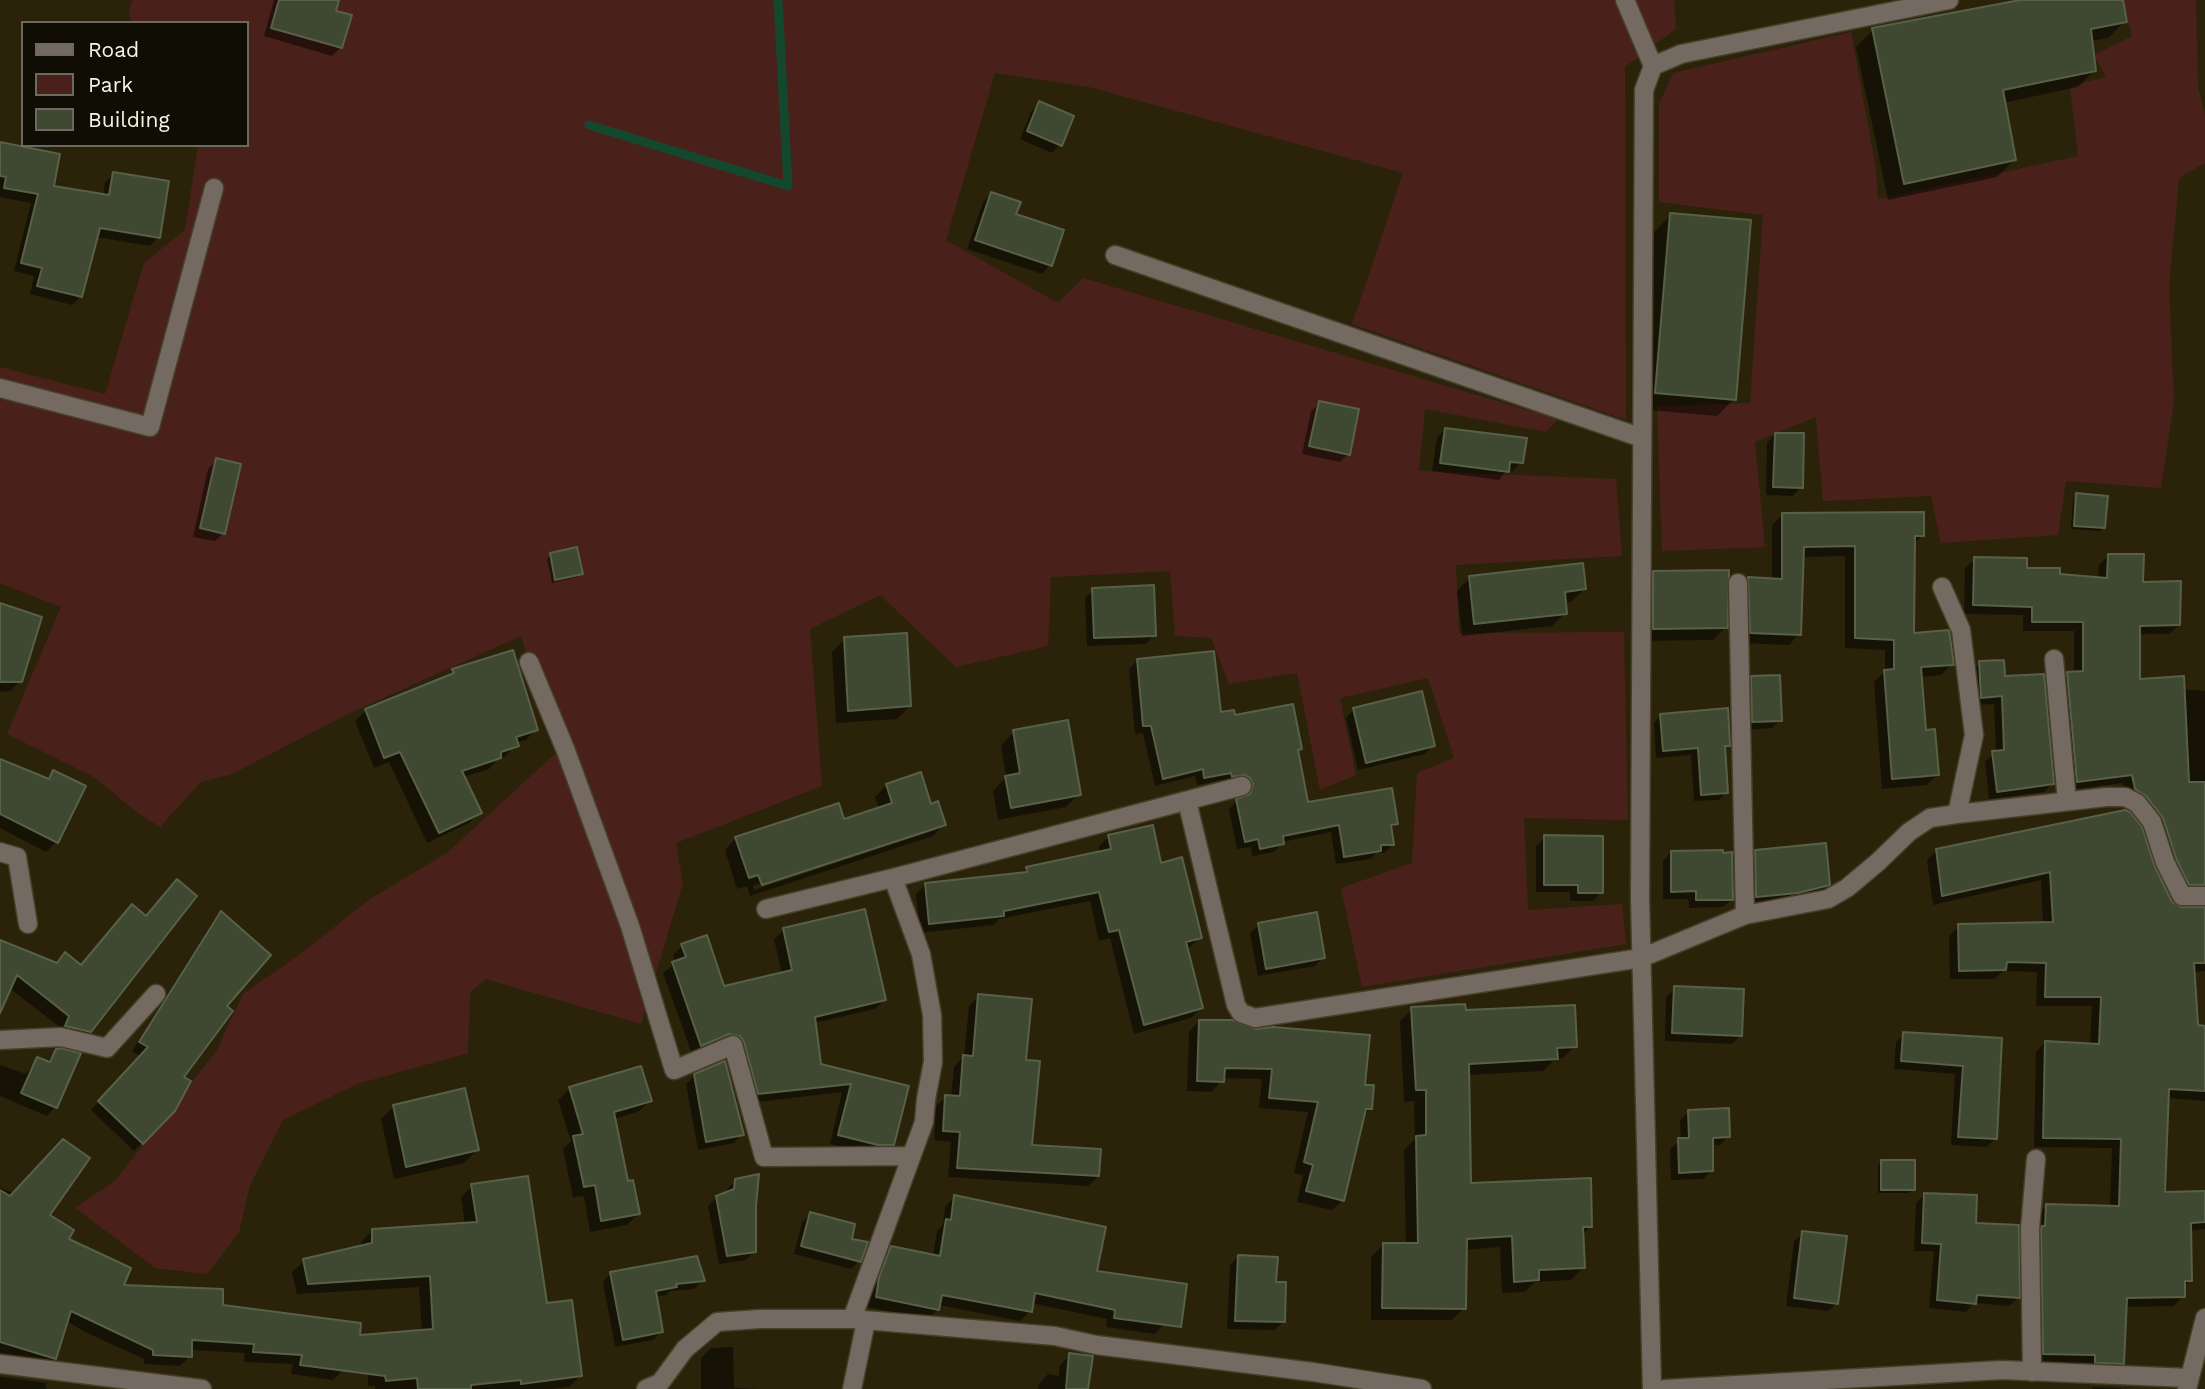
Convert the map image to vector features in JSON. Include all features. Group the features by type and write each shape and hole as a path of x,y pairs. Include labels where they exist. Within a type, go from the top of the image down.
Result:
{"street":[{"path":"1625,0 1653,66 1644,90 1641,958 1652,1389"},
{"path":"1653,66 1681,54 1949,0"},
{"path":"0,388 150,428 214,188"},
{"path":"1115,256 1642,438"},
{"path":"1738,583 1745,915"},
{"path":"1942,587 1961,630 1974,735 1957,814"},
{"path":"2054,659 2067,801"},
{"path":"529,662 566,751 630,926 674,1070 733,1045 764,1157 911,1156"},
{"path":"766,909 1242,786"},
{"path":"1187,801 1236,1005 1241,1013 1255,1018 1641,958 1745,915 1828,899 1847,888 1909,832 1930,818 1957,814 2125,797 2137,803 2152,821 2165,862 2182,896 2205,896"},
{"path":"0,852 17,857 28,924"},
{"path":"852,1389 859,1320 924,1122 933,1062 932,1015 921,954 894,878"},
{"path":"0,1040 61,1037 107,1048 156,994"},
{"path":"2032,1372 2030,1229 2036,1159"},
{"path":"1665,1389 2002,1370 2188,1384 2205,1318"},
{"path":"646,1389 660,1383 685,1349 717,1322 760,1319 859,1320 1055,1336 1096,1345 1313,1372 1422,1389"},
{"path":"0,1364 202,1389"}],"green space":[{"path":"132,0 1674,0 1676,29 1625,67 1626,420 1352,324 1403,173 1089,87 995,73 946,240 1058,303 1083,278 1558,419 1546,432 1425,409 1419,471 1616,479 1622,556 1456,565 1459,633 1624,632 1628,820 1524,818 1528,910 1622,904 1626,944 1362,987 1341,888 1412,863 1417,773 1454,758 1428,678 1340,698 1356,775 1320,790 1297,673 1229,684 1211,638 1175,636 1170,571 1051,577 1048,646 956,667 880,595 810,629 822,786 676,843 683,883 641,1024 486,979 470,992 468,1053 357,1084 283,1120 250,1185 239,1232 207,1274 155,1268 75,1208 116,1180 217,1050 243,994 295,958 370,899 447,853 558,751 521,636 350,713 232,774 201,782 160,827 138,813 94,777 7,734 61,607 0,583 0,367 105,394 144,263 185,230 198,147 248,147 248,21 132,21 129,11"},
{"path":"2123,0 2196,0 2198,87 2205,115 2205,163 2179,178 2169,286 2174,402 2161,488 2066,481 2058,535 1941,543 1931,496 1823,501 1816,417 1755,442 1765,547 1662,551 1657,406 1750,403 1763,215 1659,202 1659,104 1673,73 1851,32 1876,169 1878,199 2078,156 2070,86 2106,77 2094,55 2132,36"}],"building":[{"path":"279,0 339,0 336,11 352,15 342,48 271,28"},
{"path":"2020,0 2123,0 2127,22 2091,29 2096,71 2003,90 2016,160 1904,184 1872,28"},
{"path":"1039,101 1074,116 1062,146 1027,131"},
{"path":"0,142 60,154 54,186 109,195 113,172 169,181 160,238 100,228 82,297 37,286 42,268 21,263 38,194 4,188 6,177 0,176"},
{"path":"991,192 1021,202 1016,214 1064,230 1052,266 975,240"},
{"path":"1670,213 1751,220 1736,400 1655,393"},
{"path":"1319,401 1359,409 1350,455 1309,446"},
{"path":"1445,428 1527,438 1523,463 1510,462 1509,472 1440,463"},
{"path":"1775,433 1804,433 1803,488 1773,487"},
{"path":"216,458 241,464 225,534 200,528"},
{"path":"2076,493 2108,496 2105,528 2074,526"},
{"path":"1924,512 1924,536 1915,536 1914,633 1949,630 1954,665 1921,667 1926,730 1935,729 1939,775 1892,779 1884,670 1894,669 1894,640 1855,638 1855,546 1804,547 1801,635 1750,633 1748,577 1782,579 1782,513"},
{"path":"577,547 583,574 555,580 550,553"},
{"path":"2108,554 2144,554 2143,582 2181,581 2180,625 2140,626 2140,679 2184,676 2189,782 2205,782 2205,885 2189,885 2176,858 2163,818 2146,796 2135,789 2132,775 2077,782 2067,672 2083,671 2083,622 2032,622 2032,607 1973,605 1974,557 2027,558 2027,568 2060,568 2060,574 2107,578"},
{"path":"1583,563 1586,589 1565,592 1567,614 1474,624 1469,576"},
{"path":"1729,570 1728,628 1653,629 1653,571"},
{"path":"1154,585 1156,636 1094,638 1092,588"},
{"path":"0,603 42,617 22,682 0,682"},
{"path":"907,633 911,706 848,711 844,637"},
{"path":"513,650 538,730 516,737 519,746 501,752 501,758 462,771 482,813 439,833 400,752 384,758 365,709 454,673 452,669"},
{"path":"1214,651 1221,712 1234,710 1235,715 1293,704 1308,802 1392,788 1398,824 1391,825 1394,845 1381,845 1381,851 1344,857 1339,825 1283,836 1284,844 1260,849 1258,839 1245,842 1236,799 1250,794 1253,784 1250,778 1244,775 1232,777 1231,773 1204,778 1203,769 1163,779 1151,726 1143,726 1137,659"},
{"path":"2004,660 2005,676 2044,674 2054,784 1997,792 1992,751 2004,750 2002,696 1981,698 1979,661"},
{"path":"1780,675 1782,721 1752,722 1751,676"},
{"path":"1422,691 1435,746 1366,763 1353,708"},
{"path":"1728,708 1730,746 1725,746 1728,793 1701,795 1698,748 1663,751 1660,714"},
{"path":"1068,720 1081,795 1011,808 1005,776 1020,773 1013,730"},
{"path":"0,759 49,779 53,770 86,786 58,843 0,814"},
{"path":"921,772 931,804 938,801 946,825 762,885 758,875 749,878 735,837 839,803 844,819 892,803 886,784"},
{"path":"2125,810 2130,812 2142,827 2155,867 2172,902 2181,907 2205,907 2205,963 2194,963 2198,1025 2205,1026 2205,1091 2169,1089 2165,1192 2205,1191 2205,1222 2191,1223 2192,1281 2185,1281 2185,1297 2127,1298 2124,1364 2095,1363 2095,1355 2043,1354 2041,1229 2045,1226 2046,1204 2119,1206 2121,1139 2043,1138 2045,1041 2099,1044 2101,997 2045,997 2046,963 2007,962 2006,970 1959,971 1958,924 2053,922 2050,872 1942,896 1936,849"},
{"path":"1153,825 1161,863 1182,857 1202,938 1186,942 1203,1008 1144,1025 1119,930 1109,932 1099,892 1004,911 1004,916 929,924 925,883 1027,872 1026,867 1111,849 1108,835"},
{"path":"1544,835 1603,836 1603,893 1578,893 1578,885 1544,885"},
{"path":"1826,843 1830,885 1798,893 1756,897 1755,850"},
{"path":"1723,850 1723,853 1732,852 1733,900 1696,900 1696,891 1671,892 1671,851"},
{"path":"177,879 197,896 91,1032 65,1026 69,1016 17,975 0,1013 0,940 57,963 65,952 81,965 132,904 146,916"},
{"path":"865,909 886,1000 815,1017 821,1064 909,1086 894,1145 878,1145 838,1135 851,1084 758,1094 740,1036 729,1034 701,1046 672,962 686,957 681,944 707,935 724,986 792,970 783,928"},
{"path":"221,911 271,955 227,1006 233,1011 184,1077 191,1081 175,1111 143,1144 98,1101 148,1047 139,1042"},
{"path":"1317,912 1325,958 1266,969 1258,923"},
{"path":"1674,986 1744,989 1742,1036 1672,1033"},
{"path":"978,994 1032,999 1026,1060 1040,1061 1032,1145 1101,1149 1099,1176 957,1168 960,1132 943,1131 945,1095 960,1096 963,1055 973,1056"},
{"path":"1465,1004 1466,1010 1575,1005 1577,1047 1557,1048 1558,1059 1469,1064 1471,1183 1591,1178 1592,1227 1583,1227 1585,1268 1539,1270 1539,1280 1514,1282 1512,1236 1467,1239 1466,1309 1382,1308 1383,1243 1418,1243 1416,1136 1426,1135 1426,1090 1416,1090 1411,1007"},
{"path":"1199,1020 1233,1020 1256,1029 1273,1027 1370,1035 1365,1085 1374,1085 1372,1109 1366,1109 1344,1201 1306,1191 1313,1165 1304,1162 1318,1102 1269,1098 1272,1069 1225,1068 1224,1082 1197,1081"},
{"path":"1903,1032 2002,1038 1997,1139 1958,1137 1963,1066 1901,1061"},
{"path":"56,1049 81,1053 57,1108 21,1093 37,1057 50,1062"},
{"path":"725,1061 744,1135 706,1142 694,1074"},
{"path":"641,1066 652,1101 614,1112 628,1181 633,1180 640,1214 601,1221 595,1185 584,1187 573,1136 583,1134 569,1087"},
{"path":"465,1088 479,1150 406,1167 393,1105"},
{"path":"1729,1108 1730,1137 1713,1138 1713,1171 1679,1173 1678,1138 1689,1138 1688,1110"},
{"path":"63,1139 90,1158 50,1215 74,1230 69,1239 131,1268 124,1285 223,1289 223,1305 361,1323 360,1335 433,1329 430,1276 308,1284 303,1259 372,1243 372,1229 477,1222 471,1184 528,1176 547,1303 572,1300 582,1376 521,1384 521,1380 471,1385 471,1389 418,1389 417,1378 386,1381 385,1376 300,1365 302,1355 253,1352 254,1344 192,1340 192,1357 153,1355 153,1350 71,1311 56,1359 0,1342 0,1190 10,1196"},
{"path":"1881,1160 1915,1160 1915,1190 1881,1190"},
{"path":"759,1174 756,1252 727,1256 716,1196 734,1189 735,1179"},
{"path":"1924,1193 1977,1195 1976,1223 2019,1225 2020,1298 1977,1295 1976,1304 1937,1300 1941,1244 1922,1243"},
{"path":"954,1195 1106,1227 1097,1271 1187,1284 1181,1327 1114,1318 1115,1310 1035,1293 1032,1312 942,1295 939,1310 876,1297 879,1277 891,1246 940,1256 946,1219 951,1220"},
{"path":"810,1212 855,1224 852,1239 868,1242 861,1262 801,1246"},
{"path":"1802,1231 1847,1236 1838,1304 1794,1298"},
{"path":"1238,1255 1278,1257 1276,1282 1286,1282 1285,1322 1235,1321"},
{"path":"697,1256 705,1281 676,1284 677,1287 656,1291 663,1332 623,1340 610,1272"},
{"path":"1069,1353 1093,1356 1088,1389 1066,1389"}],"waterway":[{"path":"589,125 788,186 778,0"}]}
